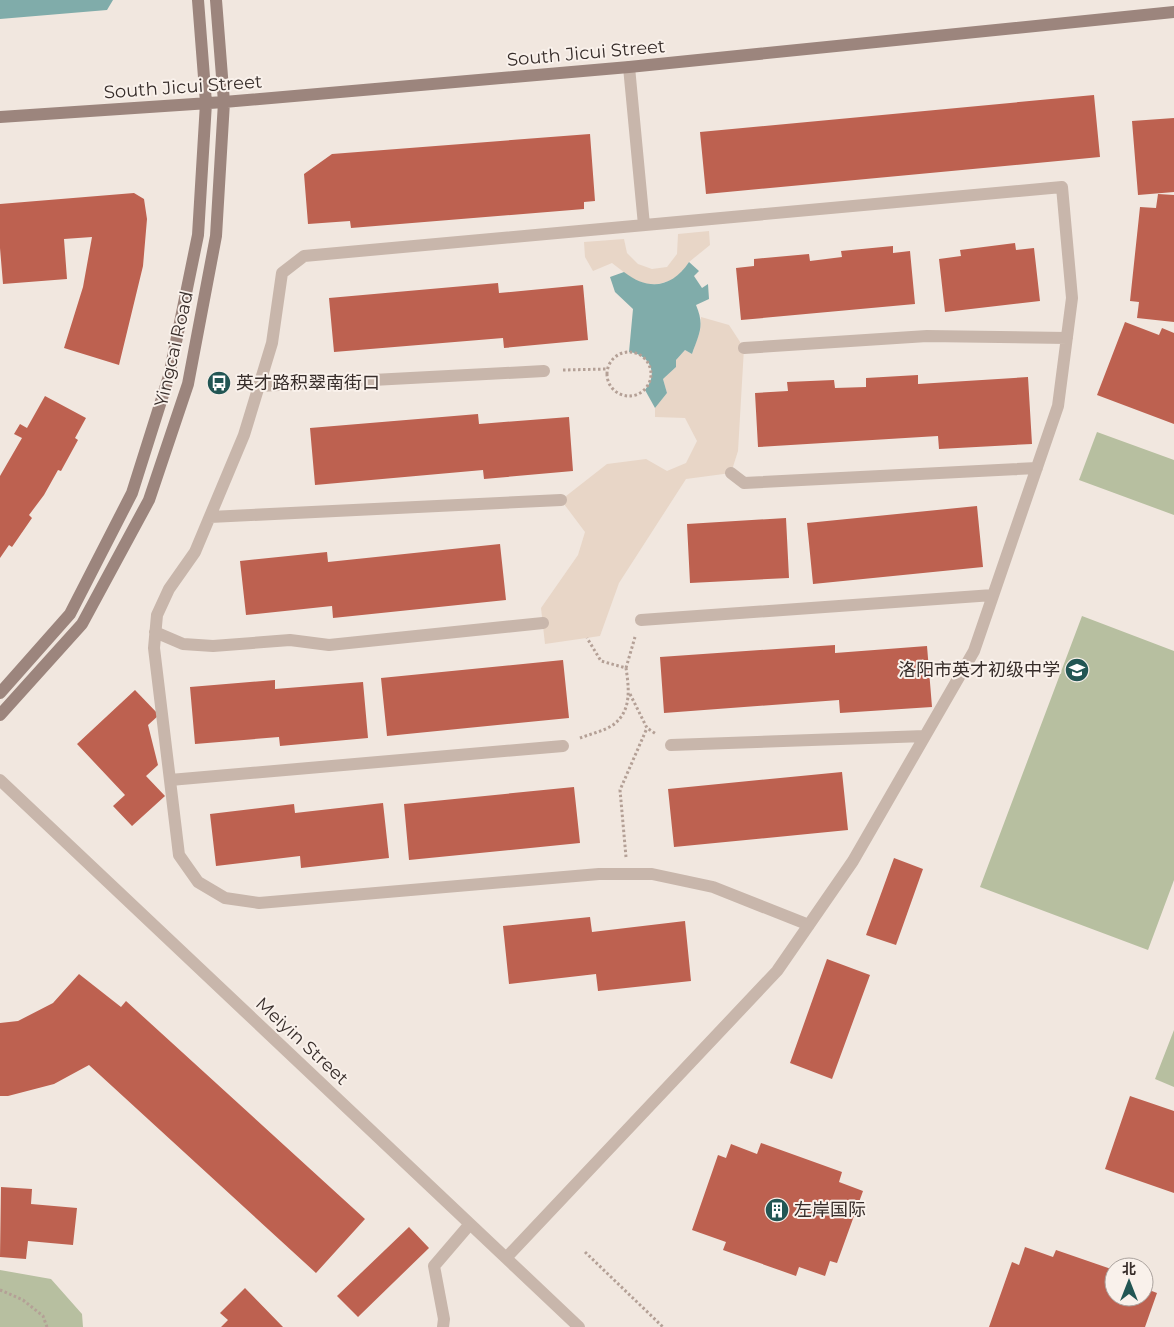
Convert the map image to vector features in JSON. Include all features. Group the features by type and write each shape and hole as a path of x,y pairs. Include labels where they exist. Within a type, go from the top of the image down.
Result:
{"main road":[{"name":"Yingcai Road","path":"0,693 70,614 132,493 169,376 198,235 206,103 198,0"},
{"name":"Yingcai Road","path":"0,715 82,624 149,500 190,374 216,236 224,102 216,0"},
{"name":"South Jicui Street","path":"0,117 224,102 629,67 1174,12"}],"street":[{"path":"629,67 644,225"},
{"path":"506,1258 777,971 809,925 853,861 974,651 1058,406 1072,298 1062,187 304,256 282,273 272,343 244,435 195,552 168,589 157,616 154,648 179,855 198,882 225,898 259,903 599,874 652,874 713,887 809,925"},
{"path":"744,348 927,336 1066,338"},
{"path":"259,386 544,371"},
{"path":"731,473 744,483 1037,468"},
{"path":"210,517 561,500"},
{"path":"640,620 993,595"},
{"path":"156,632 183,644 213,646 290,640 329,645 543,623"},
{"path":"671,745 925,736"},
{"path":"170,780 563,746"},
{"name":"Meiyin Street","path":"0,780 579,1327"},
{"path":"443,1327 444,1319 434,1266 470,1224"}],"path":[{"path":"628,352 636,352 646,359 651,367 651,379 646,390 632,396 618,394 608,383 607,369 615,357 628,352"},
{"path":"544,371 607,369"},
{"path":"640,620 626,668 630,693 647,728 671,745"},
{"path":"587,638 601,661 626,668"},
{"path":"563,746 612,726 623,716 630,693"},
{"path":"628,874 620,790 647,728"},
{"path":"585,1252 663,1327"},
{"path":"0,1290 22,1300 43,1316 46,1327"}],"green space":[{"path":"1097,432 1174,460 1174,515 1079,480"},
{"path":"1082,616 1174,651 1174,880 1148,950 980,887"},
{"path":"1174,1030 1174,1087 1155,1079"},
{"path":"0,1270 51,1279 82,1314 83,1327 0,1327"}],"shaded area":[{"path":"709,231 710,245 689,262 682,272 672,280 659,284 646,284 634,280 612,263 593,271 585,257 584,242 624,239 627,253 638,264 652,269 667,267 677,254 678,234"},
{"path":"701,317 729,325 744,348 738,451 731,473 686,479 619,583 600,636 545,644 541,608 578,555 585,532 561,500 607,464 646,459 667,471 686,463 697,441 685,418 655,417 655,408 667,393 663,379 676,367 676,360 685,350 692,354 700,331"}],"water":[{"path":"0,0 113,0 107,10 0,19"},
{"path":"689,262 699,271 694,276 702,288 708,284 709,299 696,305 701,324 692,354 685,350 676,360 676,367 663,379 667,393 655,408 645,390 652,374 649,364 643,357 629,352 633,309 615,292 610,277 624,272 642,282 659,284 675,277"}],"building":[{"path":"1094,95 1100,157 706,194 700,132"},
{"path":"1174,118 1174,192 1138,195 1132,121"},
{"path":"590,134 595,201 584,202 584,209 351,228 350,221 308,224 304,174 332,154"},
{"path":"134,193 144,199 147,219 143,266 119,365 64,348 83,287 92,237 64,239 67,279 3,284 0,248 0,204"},
{"path":"1158,194 1174,195 1174,322 1137,318 1139,302 1130,301 1140,207 1156,208"},
{"path":"1015,243 1016,250 1034,248 1040,301 945,312 939,259 961,256 960,250"},
{"path":"893,246 893,253 910,251 915,304 741,320 736,268 754,266 754,259 809,254 810,261 842,257 841,251"},
{"path":"498,283 499,293 583,285 588,340 504,348 503,338 334,352 329,298"},
{"path":"1125,322 1159,335 1162,328 1174,333 1174,424 1097,395"},
{"path":"918,375 918,384 1028,377 1032,444 939,449 938,436 758,447 755,393 788,391 787,382 834,380 835,388 866,387 866,378"},
{"path":"45,396 86,418 75,438 78,440 61,471 58,470 44,495 29,515 32,518 12,547 9,545 0,558 0,476 22,438 14,434 20,424 27,428"},
{"path":"478,414 479,424 569,417 573,471 484,479 483,470 315,485 310,428"},
{"path":"977,506 983,567 813,584 807,523"},
{"path":"786,518 789,578 690,583 687,524"},
{"path":"500,544 506,600 333,618 332,606 246,615 240,561 327,552 328,562"},
{"path":"835,645 835,653 927,646 932,707 840,713 839,700 664,713 660,657"},
{"path":"563,660 569,718 387,736 381,678"},
{"path":"275,680 275,689 363,682 368,738 280,746 279,737 195,744 190,687"},
{"path":"135,690 159,715 148,725 158,765 146,776 165,796 132,826 113,806 125,795 77,744"},
{"path":"842,772 848,830 674,847 668,789"},
{"path":"574,787 580,843 409,860 404,804"},
{"path":"383,803 389,858 301,868 300,856 216,866 210,814 294,804 295,813"},
{"path":"894,858 923,869 896,945 866,935"},
{"path":"590,917 592,932 685,921 691,981 598,991 596,974 509,984 503,926"},
{"path":"827,959 870,975 832,1079 790,1063"},
{"path":"79,974 121,1007 126,1001 365,1219 316,1273 89,1065 54,1084 8,1096 0,1096 0,1023 18,1021 53,1003"},
{"path":"1130,1096 1174,1111 1174,1193 1105,1169"},
{"name":"左岸国际","path":"761,1143 842,1172 839,1182 863,1191 837,1263 830,1261 825,1276 799,1267 796,1276 723,1250 726,1242 692,1230 718,1155 726,1158 731,1144 757,1154"},
{"path":"1,1187 32,1189 31,1204 77,1208 73,1245 28,1241 26,1259 0,1257"},
{"path":"409,1227 429,1248 358,1317 337,1296"},
{"path":"1025,1247 1053,1257 1056,1250 1104,1267 1104,1307 1152,1307 1145,1327 989,1327 1012,1262 1019,1265"},
{"path":"245,1288 283,1327 221,1327 228,1320 220,1313"}],"place":[{"name":"英才路积翠南街口","path":"219,383"},
{"name":"洛阳市英才初级中学","path":"1077,670"},
{"name":"左岸国际","path":"777,1210"}]}
